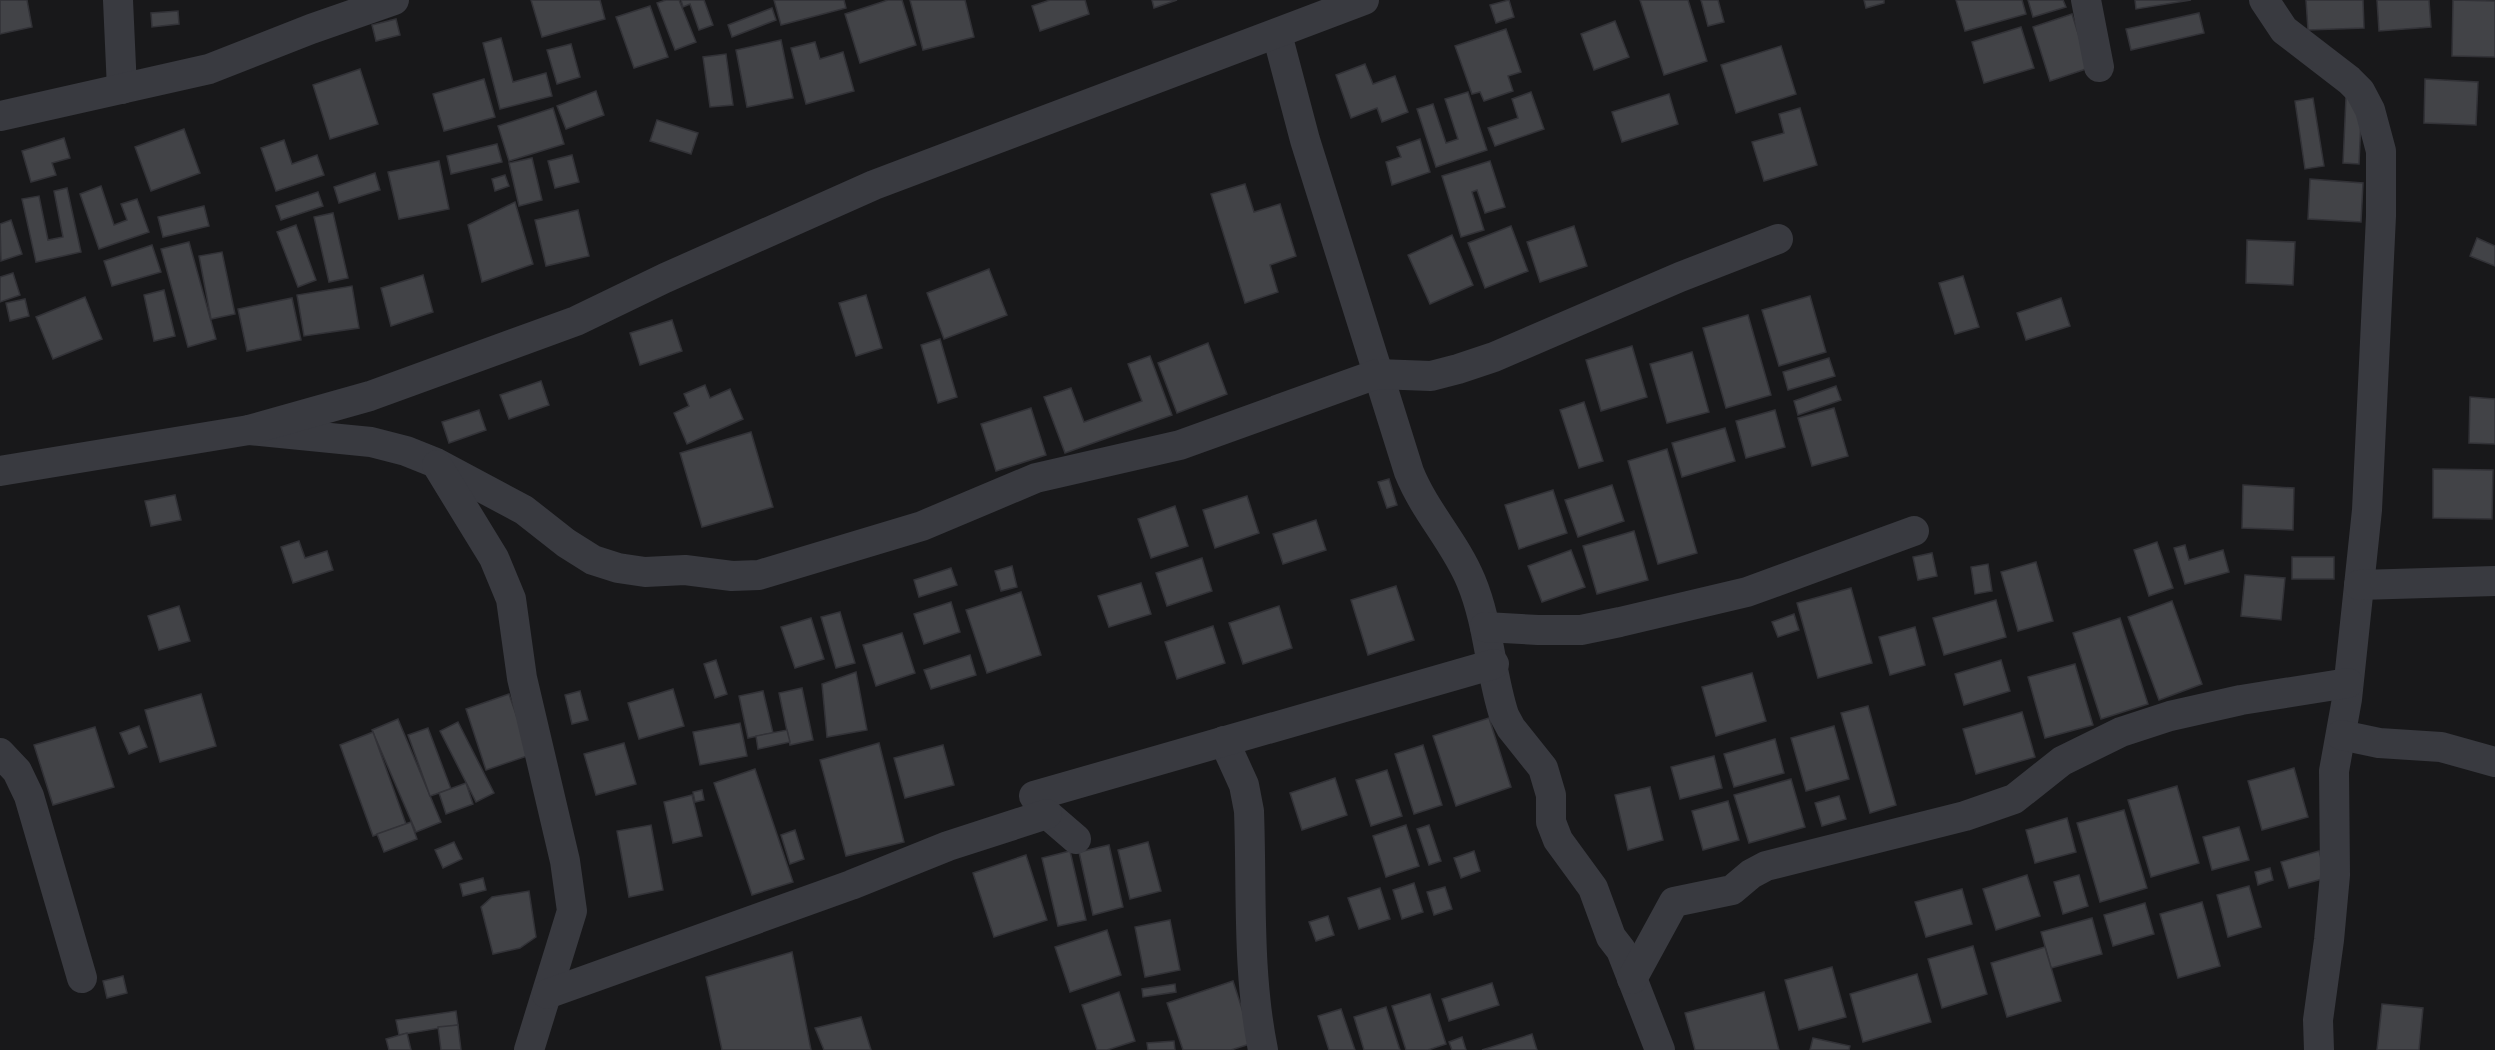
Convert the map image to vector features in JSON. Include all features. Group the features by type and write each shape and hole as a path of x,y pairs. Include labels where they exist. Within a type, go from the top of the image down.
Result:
{"street":[{"path":"118,0 122,89"},
{"path":"0,117 209,69 311,29 394,0"},
{"path":"0,471 249,430 370,396 576,321 665,278 874,185 1364,0"},
{"path":"2086,0 2099,67"},
{"path":"2264,0 2284,30 2360,91 2370,110 2381,152 2381,216 2367,510 2347,699 2334,771 2335,875 2330,940 2318,1020 2319,1050"},
{"path":"1277,34 1305,140 1377,374 1419,496 1459,555 1472,582 1494,664 1504,716 1511,728 1539,760 1548,781 1551,795 1550,816 1558,840 1593,888 1611,937 1621,950 1660,1050"},
{"path":"249,430 371,442 406,451 436,463 524,510 566,543 593,560 618,568 645,572 685,570 732,576 759,575 922,526 1036,478 1180,445 1377,374 1431,376 1458,369 1494,357 1662,285 1778,239"},
{"path":"436,463 494,558 512,599 522,678 565,861 572,911 529,1050"},
{"path":"1485,627 1581,630 1748,592 1914,531"},
{"path":"2359,585 2495,581"},
{"path":"1076,839 1047,814 1034,796 1494,664"},
{"path":"1632,979 1674,902 1732,890 1750,874 1766,866 1965,816 2014,799 2062,761 2121,732 2141,725 2241,700 2348,682"},
{"path":"2341,735 2379,743 2441,747 2495,762"},
{"path":"1224,741 1244,785 1249,811 1252,973 1256,1016 1263,1050"},
{"path":"0,753 17,771 29,796 82,978"},
{"path":"547,994 850,885 948,846 1047,814"}],"building":[{"path":"0,0 27,0 32,27 0,34"},
{"path":"531,0 600,0 605,19 542,37"},
{"path":"679,0 696,42 675,50 657,3"},
{"path":"681,0 704,0 713,25 699,30 690,4 683,7"},
{"path":"774,0 844,0 846,8 781,25"},
{"path":"888,0 902,0 916,45 860,63 845,14"},
{"path":"910,0 965,0 974,37 923,50"},
{"path":"1050,0 1085,0 1089,14 1040,31 1032,6"},
{"path":"1152,0 1177,0 1154,8"},
{"path":"1509,0 1514,17 1496,23 1490,5"},
{"path":"1640,0 1688,0 1707,61 1664,75"},
{"path":"1701,0 1718,0 1724,22 1708,26"},
{"path":"1864,0 1884,0 1884,3 1866,8"},
{"path":"1956,0 2022,0 2026,14 1965,31"},
{"path":"2028,0 2063,0 2066,7 2033,17"},
{"path":"2135,0 2191,0 2136,9"},
{"path":"2306,0 2363,0 2364,28 2308,30"},
{"path":"2377,0 2429,0 2431,27 2379,31"},
{"path":"2453,0 2495,1 2495,57 2452,56"},
{"path":"650,6 668,57 634,68 616,17"},
{"path":"772,8 776,20 732,37 728,25"},
{"path":"178,11 179,24 152,27 151,13"},
{"path":"2199,13 2204,33 2131,50 2126,29"},
{"path":"2072,14 2089,68 2050,81 2033,27"},
{"path":"396,19 400,35 376,41 372,25"},
{"path":"1615,21 1629,57 1594,70 1581,34"},
{"path":"2021,27 2034,68 1984,83 1972,42"},
{"path":"1506,29 1521,72 1508,76 1513,91 1484,101 1480,92 1472,94 1455,46"},
{"path":"501,38 513,82 546,73 552,96 500,109 483,43"},
{"path":"781,40 793,98 747,107 736,50"},
{"path":"815,42 820,59 843,52 854,91 806,104 791,48"},
{"path":"571,44 580,77 557,84 547,50"},
{"path":"1781,46 1796,94 1736,113 1721,65"},
{"path":"726,54 733,105 710,107 703,57"},
{"path":"1365,64 1373,84 1395,76 1408,112 1382,122 1377,108 1351,118 1336,75"},
{"path":"360,69 378,124 330,139 313,85"},
{"path":"484,79 495,117 444,131 433,94"},
{"path":"2425,79 2478,82 2476,125 2424,123"},
{"path":"596,91 604,115 566,129 557,106"},
{"path":"1468,92 1487,150 1436,167 1417,109 1433,104 1446,143 1458,139 1445,99"},
{"path":"1531,92 1544,129 1495,146 1488,128 1518,118 1512,99"},
{"path":"1669,94 1678,124 1622,142 1612,112"},
{"path":"2346,97 2362,98 2359,164 2343,163"},
{"path":"2313,98 2324,166 2305,169 2295,101"},
{"path":"553,108 564,144 509,161 498,126"},
{"path":"1800,108 1817,165 1764,181 1752,142 1784,133 1779,114"},
{"path":"657,120 698,133 691,154 650,141"},
{"path":"184,129 200,173 151,191 135,147"},
{"path":"64,138 70,158 52,163 56,175 31,182 22,151"},
{"path":"1420,139 1430,172 1392,185 1386,162 1401,157 1397,147"},
{"path":"284,140 292,164 317,155 324,175 276,191 261,148"},
{"path":"497,144 502,162 451,174 447,156"},
{"path":"572,155 579,182 555,188 548,161"},
{"path":"532,158 542,200 519,206 509,163"},
{"path":"439,161 449,209 399,219 388,172"},
{"path":"1490,161 1505,207 1485,213 1477,190 1472,192 1484,230 1461,237 1442,176"},
{"path":"375,173 380,190 339,203 334,187"},
{"path":"505,175 509,186 495,191 492,179"},
{"path":"2310,179 2363,183 2361,222 2308,219"},
{"path":"1245,184 1254,212 1280,204 1296,256 1270,265 1278,292 1245,303 1211,194"},
{"path":"101,186 114,225 127,220 121,204 137,199 149,232 99,249 80,194"},
{"path":"67,188 81,252 36,262 22,199 39,196 48,240 63,237 54,191"},
{"path":"318,192 323,206 281,220 276,206"},
{"path":"515,202 533,264 482,282 468,225"},
{"path":"204,206 209,226 163,237 158,217"},
{"path":"578,210 589,256 546,266 535,220"},
{"path":"333,213 348,278 329,282 314,217"},
{"path":"11,220 22,254 1,261 0,224"},
{"path":"296,225 316,280 298,287 277,232"},
{"path":"1511,226 1528,271 1485,288 1468,243"},
{"path":"1574,226 1587,266 1540,282 1527,242"},
{"path":"1452,235 1473,285 1430,304 1408,255"},
{"path":"2477,238 2495,246 2495,266 2470,256"},
{"path":"2247,240 2295,242 2293,285 2246,283"},
{"path":"189,242 216,339 188,347 161,249"},
{"path":"152,245 161,272 112,286 104,261"},
{"path":"222,252 235,314 211,319 199,256"},
{"path":"989,269 1007,315 944,339 927,293"},
{"path":"13,273 20,295 0,302 0,277"},
{"path":"423,275 433,312 391,326 381,288"},
{"path":"1963,276 1979,327 1955,334 1939,283"},
{"path":"352,286 359,328 304,336 297,295"},
{"path":"164,290 175,336 154,341 144,295"},
{"path":"866,295 882,348 856,356 839,303"},
{"path":"1810,296 1826,352 1779,366 1762,310"},
{"path":"85,297 102,339 53,359 36,317"},
{"path":"292,298 301,340 247,351 238,309"},
{"path":"2061,298 2070,326 2026,340 2017,313"},
{"path":"25,299 29,316 10,321 6,303"},
{"path":"1748,315 1771,395 1726,408 1703,328"},
{"path":"672,320 682,351 640,365 630,333"},
{"path":"940,339 957,397 938,403 921,345"},
{"path":"1208,343 1227,394 1177,413 1158,363"},
{"path":"1632,346 1647,397 1601,411 1586,360"},
{"path":"1692,352 1709,412 1667,423 1650,364"},
{"path":"1150,356 1172,415 1065,453 1044,397 1071,388 1084,422 1142,401 1128,364"},
{"path":"1829,358 1835,376 1788,390 1783,372"},
{"path":"541,381 549,405 509,419 500,395"},
{"path":"705,385 710,398 730,389 743,419 687,444 674,413 689,406 684,394"},
{"path":"1836,386 1841,400 1798,415 1794,401"},
{"path":"2470,397 2495,399 2495,444 2469,443"},
{"path":"1584,402 1603,461 1579,468 1560,410"},
{"path":"1031,408 1046,455 996,471 981,424"},
{"path":"1834,408 1848,456 1812,466 1798,418"},
{"path":"479,410 486,430 449,443 442,422"},
{"path":"1775,410 1785,447 1746,458 1736,421"},
{"path":"1725,428 1735,461 1682,477 1672,443"},
{"path":"751,432 773,507 702,527 680,453"},
{"path":"1667,449 1697,553 1658,564 1628,461"},
{"path":"2433,469 2493,470 2492,519 2433,518"},
{"path":"1389,479 1397,505 1387,508 1378,482"},
{"path":"1612,485 1624,521 1578,537 1565,500"},
{"path":"2243,485 2294,488 2293,530 2242,528"},
{"path":"1553,490 1567,533 1519,549 1505,505"},
{"path":"175,495 181,520 151,526 145,501"},
{"path":"1247,496 1259,533 1215,548 1203,510"},
{"path":"1175,506 1188,546 1151,558 1138,519"},
{"path":"1316,520 1326,550 1283,564 1273,534"},
{"path":"1634,531 1648,580 1597,594 1583,546"},
{"path":"299,541 305,558 327,551 333,570 293,583 281,547"},
{"path":"2157,542 2173,588 2149,596 2134,550"},
{"path":"2185,545 2189,560 2223,550 2229,572 2185,584 2174,548"},
{"path":"1571,550 1585,587 1542,602 1528,566"},
{"path":"1932,553 1937,576 1918,580 1913,557"},
{"path":"2292,557 2334,557 2334,579 2292,579"},
{"path":"1202,558 1212,591 1167,606 1156,573"},
{"path":"2036,562 2053,621 2018,631 2001,572"},
{"path":"1988,564 1992,591 1975,594 1971,567"},
{"path":"1012,566 1017,587 1001,591 995,571"},
{"path":"951,568 957,585 919,597 914,580"},
{"path":"2245,575 2285,578 2281,620 2241,616"},
{"path":"1141,583 1151,614 1109,627 1098,596"},
{"path":"1396,586 1414,640 1368,655 1351,600"},
{"path":"1851,588 1872,663 1818,678 1797,603"},
{"path":"1021,592 1041,655 987,673 966,610"},
{"path":"1996,600 2006,637 1944,655 1933,618"},
{"path":"2172,601 2202,684 2159,700 2128,617"},
{"path":"951,602 960,632 924,644 914,614"},
{"path":"179,606 190,641 159,650 148,616"},
{"path":"1279,606 1292,648 1243,664 1229,623"},
{"path":"840,612 855,663 836,668 821,617"},
{"path":"1794,614 1799,630 1778,637 1772,622"},
{"path":"811,618 824,659 795,668 781,627"},
{"path":"2120,618 2148,704 2101,719 2073,633"},
{"path":"1213,626 1225,663 1177,679 1165,642"},
{"path":"1915,627 1925,665 1890,675 1879,637"},
{"path":"902,633 915,673 876,686 863,645"},
{"path":"970,655 976,675 931,689 924,670"},
{"path":"716,660 727,694 715,698 704,664"},
{"path":"2001,660 2010,691 1964,705 1955,674"},
{"path":"2075,664 2093,725 2045,738 2028,677"},
{"path":"856,672 867,730 827,737 822,684"},
{"path":"1752,673 1766,721 1716,736 1702,687"},
{"path":"802,688 813,740 790,745 779,693"},
{"path":"673,689 684,726 639,739 628,703"},
{"path":"580,691 588,720 572,724 565,695"},
{"path":"763,691 773,733 748,738 739,696"},
{"path":"201,694 216,746 160,762 145,710"},
{"path":"509,694 530,755 486,770 466,709"},
{"path":"1868,706 1896,805 1870,813 1841,713"},
{"path":"2022,712 2035,757 1976,774 1963,729"},
{"path":"1489,718 1511,787 1456,806 1433,736"},
{"path":"398,719 441,822 416,832 372,730"},
{"path":"458,722 494,793 476,802 440,731"},
{"path":"740,723 747,756 700,765 693,732"},
{"path":"139,726 147,747 129,754 120,733"},
{"path":"1834,726 1849,779 1806,791 1791,738"},
{"path":"95,727 114,787 53,805 34,745"},
{"path":"428,728 451,789 430,796 408,735"},
{"path":"787,730 790,742 758,749 756,736"},
{"path":"373,732 406,824 373,836 340,745"},
{"path":"1775,739 1784,773 1734,787 1724,754"},
{"path":"624,743 636,784 596,795 584,754"},
{"path":"879,743 904,842 846,856 820,760"},
{"path":"943,745 954,785 905,798 894,758"},
{"path":"1423,745 1442,805 1414,814 1395,754"},
{"path":"1714,756 1722,788 1680,799 1671,767"},
{"path":"2294,768 2308,817 2262,830 2248,781"},
{"path":"755,769 793,882 752,895 714,783"},
{"path":"1387,770 1402,816 1371,826 1356,780"},
{"path":"1335,778 1347,815 1302,830 1290,793"},
{"path":"1791,779 1805,827 1749,843 1734,795"},
{"path":"466,783 473,804 446,814 439,793"},
{"path":"2177,786 2199,863 2151,877 2128,800"},
{"path":"1650,787 1663,840 1628,850 1615,795"},
{"path":"702,790 704,800 695,802 693,792"},
{"path":"692,795 702,836 673,843 664,802"},
{"path":"1839,796 1846,819 1822,826 1815,803"},
{"path":"1728,801 1739,840 1703,850 1692,811"},
{"path":"2124,810 2147,888 2100,902 2077,823"},
{"path":"2067,818 2076,852 2035,863 2026,830"},
{"path":"411,822 417,839 384,852 377,834"},
{"path":"651,825 663,890 629,897 617,831"},
{"path":"1406,825 1419,866 1386,877 1373,836"},
{"path":"1429,825 1441,861 1429,865 1417,829"},
{"path":"2239,827 2249,860 2212,870 2203,837"},
{"path":"795,830 804,859 790,864 781,835"},
{"path":"454,842 462,859 443,868 435,850"},
{"path":"1148,842 1161,891 1130,899 1118,850"},
{"path":"1109,845 1123,907 1093,915 1079,852"},
{"path":"1070,851 1086,920 1058,926 1042,858"},
{"path":"1474,851 1480,871 1461,878 1454,858"},
{"path":"2319,851 2326,878 2289,888 2281,862"},
{"path":"1026,855 1047,920 994,937 973,873"},
{"path":"2270,868 2273,880 2258,885 2255,872"},
{"path":"2027,875 2040,916 1996,930 1983,889"},
{"path":"2079,875 2088,906 2063,914 2054,882"},
{"path":"483,878 486,890 463,896 460,884"},
{"path":"1414,883 1423,912 1402,919 1393,890"},
{"path":"2249,886 2261,927 2228,937 2217,895"},
{"path":"1445,887 1452,909 1434,915 1427,892"},
{"path":"1380,888 1390,919 1359,929 1348,898"},
{"path":"1962,889 1972,924 1926,937 1915,902"},
{"path":"529,891 536,937 520,948 493,954 481,907 492,897"},
{"path":"2202,902 2220,966 2178,978 2160,914"},
{"path":"2145,903 2154,934 2113,946 2104,915"},
{"path":"1328,916 1334,935 1316,941 1309,922"},
{"path":"2092,918 2102,954 2051,968 2041,932"},
{"path":"1170,920 1180,970 1145,977 1135,927"},
{"path":"1107,930 1121,975 1070,992 1055,947"},
{"path":"1973,946 1987,994 1942,1008 1928,959"},
{"path":"2045,947 2061,1001 2007,1017 1991,963"},
{"path":"792,952 811,1050 722,1050 706,977"},
{"path":"1832,967 1846,1017 1799,1030 1785,980"},
{"path":"1917,974 1931,1022 1863,1042 1850,994"},
{"path":"123,976 127,993 107,998 103,981"},
{"path":"1233,981 1253,1043 1231,1050 1183,1050 1167,1003"},
{"path":"1492,983 1499,1005 1449,1021 1442,999"},
{"path":"1175,984 1176,992 1143,997 1142,989"},
{"path":"1119,992 1135,1041 1107,1050 1097,1050 1082,1005"},
{"path":"1764,992 1779,1050 1695,1050 1685,1013"},
{"path":"1430,994 1446,1044 1428,1050 1406,1050 1392,1006"},
{"path":"2382,1004 2423,1008 2419,1050 2377,1050"},
{"path":"1386,1007 1400,1050 1364,1050 1354,1017"},
{"path":"1341,1009 1355,1050 1329,1050 1318,1016"},
{"path":"456,1011 458,1025 399,1035 396,1020"},
{"path":"861,1017 871,1050 824,1050 815,1028"},
{"path":"458,1025 461,1050 441,1050 438,1027"},
{"path":"407,1033 411,1050 389,1050 386,1039"},
{"path":"1532,1034 1537,1050 1482,1050"},
{"path":"1462,1037 1466,1050 1452,1050 1449,1042"},
{"path":"1813,1038 1850,1046 1849,1050 1810,1050"},
{"path":"1174,1041 1175,1050 1148,1050 1147,1043"}]}
